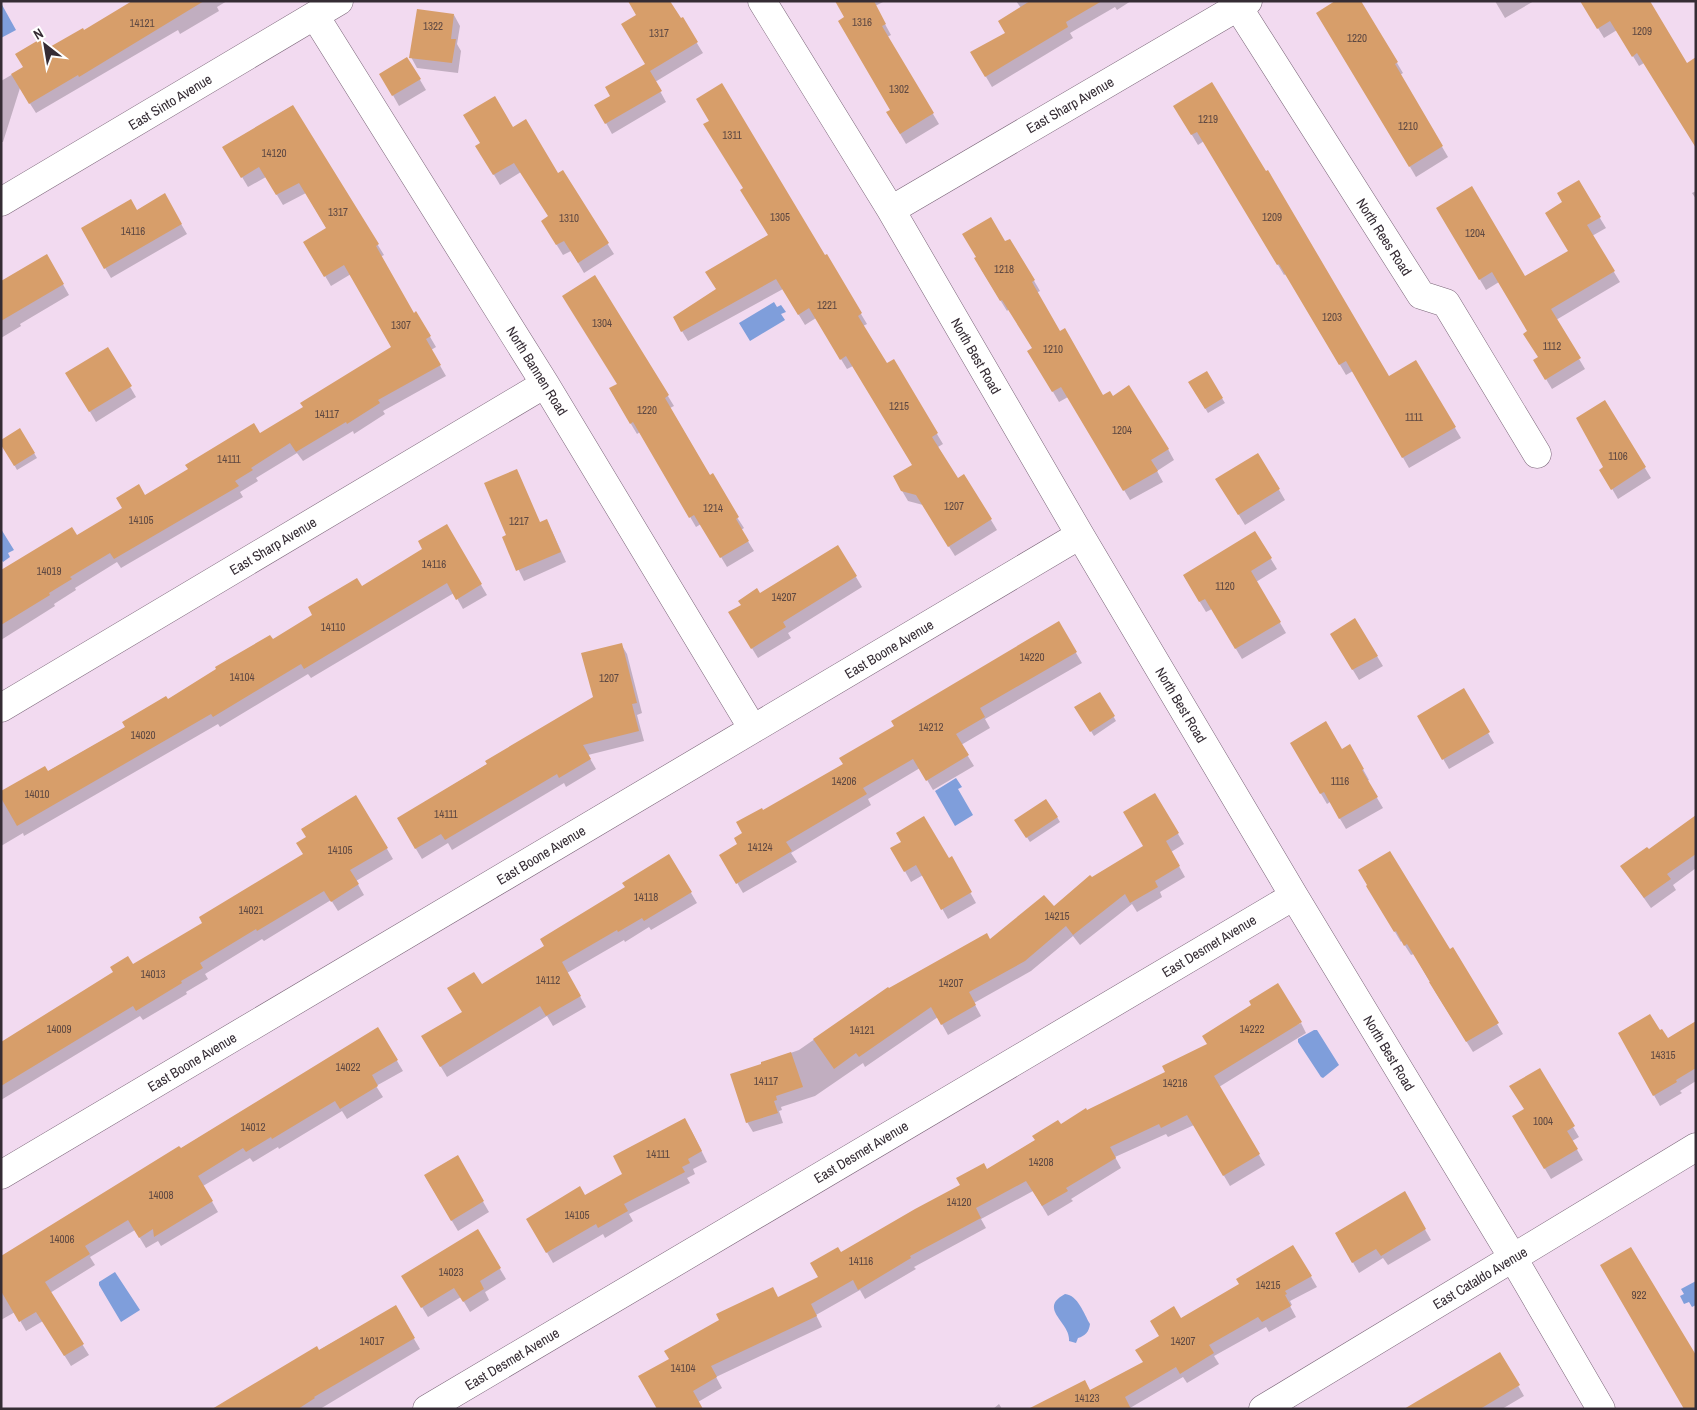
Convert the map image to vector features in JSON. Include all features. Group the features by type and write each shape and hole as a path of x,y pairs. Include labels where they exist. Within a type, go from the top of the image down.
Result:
{"street":[{"name":"East Sinto Avenue","path":"1,202 339,1"},
{"name":"North Best Road","path":"762,1 891,210 1080,535 1294,896 1513,1258 1601,1409"},
{"name":"East Sharp Avenue","path":"891,210 1243,4"},
{"name":"North Rees Road","path":"1243,4 1421,295 1446,303 1536,454"},
{"name":"North Bannen Road","path":"315,16 545,384 752,729"},
{"name":"East Sharp Avenue","path":"1,708 545,384"},
{"name":"East Boone Avenue","path":"1,1176 1080,535"},
{"name":"East Desmet Avenue","path":"428,1409 1294,896"},
{"name":"East Cataldo Avenue","path":"1263,1409 1696,1147"}],"water":[{"path":"1,3 16,30 1,38"},
{"path":"774,302 777,307 781,305 786,312 781,314 785,320 750,341 739,323"},
{"path":"1,529 14,550 8,553 10,557 3,562 1,559"},
{"path":"956,778 962,787 958,789 973,815 955,826 935,791"},
{"path":"1317,1030 1339,1065 1323,1078 1298,1042 1298,1039"},
{"path":"115,1272 140,1310 121,1322 99,1285 99,1282"},
{"path":"1696,1281 1696,1305 1692,1307 1689,1302 1684,1304 1680,1296 1684,1294 1681,1289"},
{"path":"1065,1294 1070,1295 1077,1301 1090,1324 1088,1331 1085,1335 1078,1338 1076,1343 1069,1341 1068,1334 1054,1310 1057,1300"}],"building":[{"path":"132,1 204,1 79,77 78,75 29,104 11,74 23,67 15,54 42,38 48,48 83,28 84,30"},
{"path":"628,1 670,1 681,18 683,17 698,42 650,71 662,91 605,124 594,105 610,96 605,87 645,64 621,24 636,15"},
{"path":"835,1 874,1 886,24 882,26 934,113 900,134 886,112 890,110 838,21 844,17"},
{"path":"1030,1 1102,1 1066,22 1068,27 985,77 970,52 1005,33 998,21"},
{"path":"1335,1 1361,1 1398,62 1395,64 1443,146 1409,167 1316,13"},
{"path":"1580,1 1650,1 1687,63 1696,57 1696,148 1637,53 1632,57 1610,21 1597,29"},
{"path":"417,9 454,14 451,39 456,39 452,63 409,58"},
{"path":"407,57 421,79 392,96 379,74"},
{"path":"1212,82 1266,171 1268,170 1389,376 1416,360 1456,427 1402,458 1346,361 1339,365 1197,132 1191,135 1173,106"},
{"path":"722,83 862,313 858,316 887,363 894,359 938,433 932,437 958,478 964,474 992,519 948,547 916,495 901,491 893,476 912,465 846,356 840,360 809,308 798,315 776,279 681,332 673,317 716,289 705,272 768,235 740,190 743,188 703,124 709,121 696,99"},
{"path":"495,96 513,127 526,119 558,173 563,170 609,243 578,263 564,241 556,245 541,221 548,216 514,163 493,175 475,146 480,143 463,115"},
{"path":"293,105 379,244 376,246 414,313 416,311 431,336 426,339 441,365 378,400 380,403 347,424 346,422 296,452 290,443 251,468 253,470 235,481 239,486 114,559 110,553 70,577 72,579 49,593 50,595 1,625 1,570 72,527 77,535 122,508 116,498 139,484 145,495 188,469 185,465 254,423 260,433 303,407 300,403 391,347 344,265 324,277 303,242 326,228 299,183 276,195 259,167 241,178 222,147"},
{"path":"1579,180 1601,217 1587,225 1615,271 1551,309 1581,358 1545,380 1533,360 1538,357 1523,334 1527,331 1492,272 1479,280 1436,208 1472,186 1525,276 1568,251 1545,213 1562,202 1557,193"},
{"path":"165,193 182,224 104,269 81,228 131,199 137,210"},
{"path":"991,217 1005,241 1010,239 1035,280 1032,282 1060,331 1065,328 1103,395 1110,391 1113,396 1129,385 1169,449 1151,460 1158,471 1123,491 1061,387 1052,392 1027,351 1032,348 1002,300 1000,301 962,234"},
{"path":"47,254 64,284 1,321 1,281"},
{"path":"595,275 669,395 665,398 710,475 713,473 739,517 736,519 749,541 720,558 694,515 689,518 633,422 630,424 609,388 617,384 562,296"},
{"path":"108,347 132,386 89,412 65,373"},
{"path":"1207,371 1223,398 1205,409 1188,382"},
{"path":"1605,400 1646,467 1611,490 1599,470 1603,467 1576,418"},
{"path":"20,428 35,453 14,466 1,445 1,440"},
{"path":"1258,453 1280,489 1238,515 1215,479"},
{"path":"517,469 540,522 547,519 561,552 516,571 502,537 506,535 484,483"},
{"path":"447,524 482,584 456,600 447,583 304,669 301,664 213,717 211,714 17,826 1,798 1,791 45,766 48,771 125,727 122,722 166,696 168,699 216,669 215,667 270,635 273,639 312,615 308,607 357,578 362,586 422,549 418,541"},
{"path":"1255,531 1272,558 1251,571 1281,622 1235,649 1205,599 1199,602 1183,575"},
{"path":"838,545 857,576 783,622 786,627 751,649 728,612 741,605 738,601 757,588 760,593"},
{"path":"1355,618 1378,656 1352,670 1330,634"},
{"path":"1059,621 1077,652 980,708 985,717 956,734 969,755 926,781 913,759 863,788 867,794 786,842 792,851 736,884 719,855 737,844 734,838 742,833 736,822 762,808 763,810 843,764 839,758 894,726 891,721"},
{"path":"622,643 637,703 632,704 639,731 583,745 591,759 559,778 557,774 445,840 441,834 415,849 397,818 487,764 485,761 593,697 581,653"},
{"path":"1464,688 1490,732 1442,760 1417,716"},
{"path":"1100,692 1115,716 1090,732 1074,707"},
{"path":"1326,721 1342,749 1350,744 1364,769 1362,770 1378,797 1339,819 1324,792 1320,794 1290,743"},
{"path":"1155,793 1179,833 1166,841 1180,866 1155,881 1158,887 1130,903 1125,894 1073,935 1066,926 1025,961 969,992 976,1005 941,1025 931,1007 859,1057 856,1053 834,1069 813,1039 888,987 987,933 990,939 1044,895 1054,906 1090,875 1092,877 1143,846 1123,812"},
{"path":"356,795 388,848 350,870 359,884 331,902 324,891 257,931 256,929 200,963 203,968 181,981 182,983 136,1011 133,1006 1,1086 1,1042 113,972 110,967 128,956 133,964 202,923 199,917 303,854 296,843 306,837 301,829"},
{"path":"1046,799 1058,817 1026,838 1014,820"},
{"path":"1696,815 1696,854 1667,874 1671,879 1644,898 1620,866 1647,847 1649,849"},
{"path":"924,816 949,858 952,856 972,892 941,910 916,865 904,872 890,848 901,842 896,833"},
{"path":"1390,851 1450,949 1453,947 1499,1023 1466,1042 1407,944 1404,946 1396,931 1394,932 1358,870"},
{"path":"669,854 692,892 644,921 642,918 618,932 617,930 562,962 581,996 546,1016 540,1006 440,1067 421,1036 462,1012 447,988 474,972 482,984 544,946 540,939 625,887 622,883"},
{"path":"1278,983 1302,1022 1214,1076 1260,1154 1223,1176 1187,1115 1161,1128 1159,1124 1110,1147 1116,1158 1066,1188 1068,1191 1042,1206 1026,1181 976,1208 981,1218 910,1256 911,1258 858,1290 853,1280 811,1304 817,1316 711,1366 717,1377 693,1391 703,1409 657,1409 638,1376 669,1359 664,1351 719,1320 716,1314 773,1287 778,1297 818,1277 810,1263 838,1247 841,1252 960,1185 956,1178 984,1163 987,1169 1035,1140 1032,1136 1058,1120 1061,1124 1086,1108 1087,1110 1165,1072 1162,1066 1207,1044 1202,1036 1251,1005 1249,1001"},
{"path":"1650,1014 1660,1030 1662,1029 1668,1038 1696,1021 1696,1068 1653,1096 1618,1033"},
{"path":"378,1027 398,1060 372,1075 378,1086 340,1109 335,1101 272,1139 271,1137 246,1152 243,1148 198,1176 213,1201 154,1237 153,1229 139,1238 128,1220 85,1246 90,1254 45,1282 84,1344 64,1356 36,1312 19,1322 1,1291 1,1256 179,1146 181,1148"},
{"path":"791,1052 803,1087 776,1096 777,1100 774,1101 778,1113 746,1123 730,1074"},
{"path":"1540,1068 1575,1126 1567,1131 1578,1149 1544,1169 1512,1116 1524,1109 1509,1086"},
{"path":"685,1118 702,1151 688,1159 690,1163 682,1167 685,1172 624,1204 628,1211 598,1228 596,1224 546,1253 526,1219 580,1186 585,1195 622,1174 613,1156"},
{"path":"458,1155 484,1201 451,1221 424,1175"},
{"path":"1405,1191 1426,1229 1381,1256 1376,1249 1352,1263 1335,1233"},
{"path":"478,1229 501,1268 480,1281 484,1289 463,1302 454,1288 421,1308 401,1276"},
{"path":"1293,1245 1312,1276 1285,1291 1291,1306 1262,1322 1258,1317 1209,1345 1214,1353 1180,1374 1176,1367 1125,1397 1131,1409 1028,1409 1085,1380 1090,1390 1143,1362 1135,1350 1159,1336 1150,1321 1174,1306 1181,1318 1239,1284 1236,1279"},
{"path":"1631,1247 1696,1355 1696,1409 1684,1409 1600,1265"},
{"path":"396,1305 415,1338 314,1397 298,1409 212,1409 317,1346 319,1350"},
{"path":"1500,1352 1520,1385 1480,1409 1404,1409"}]}
